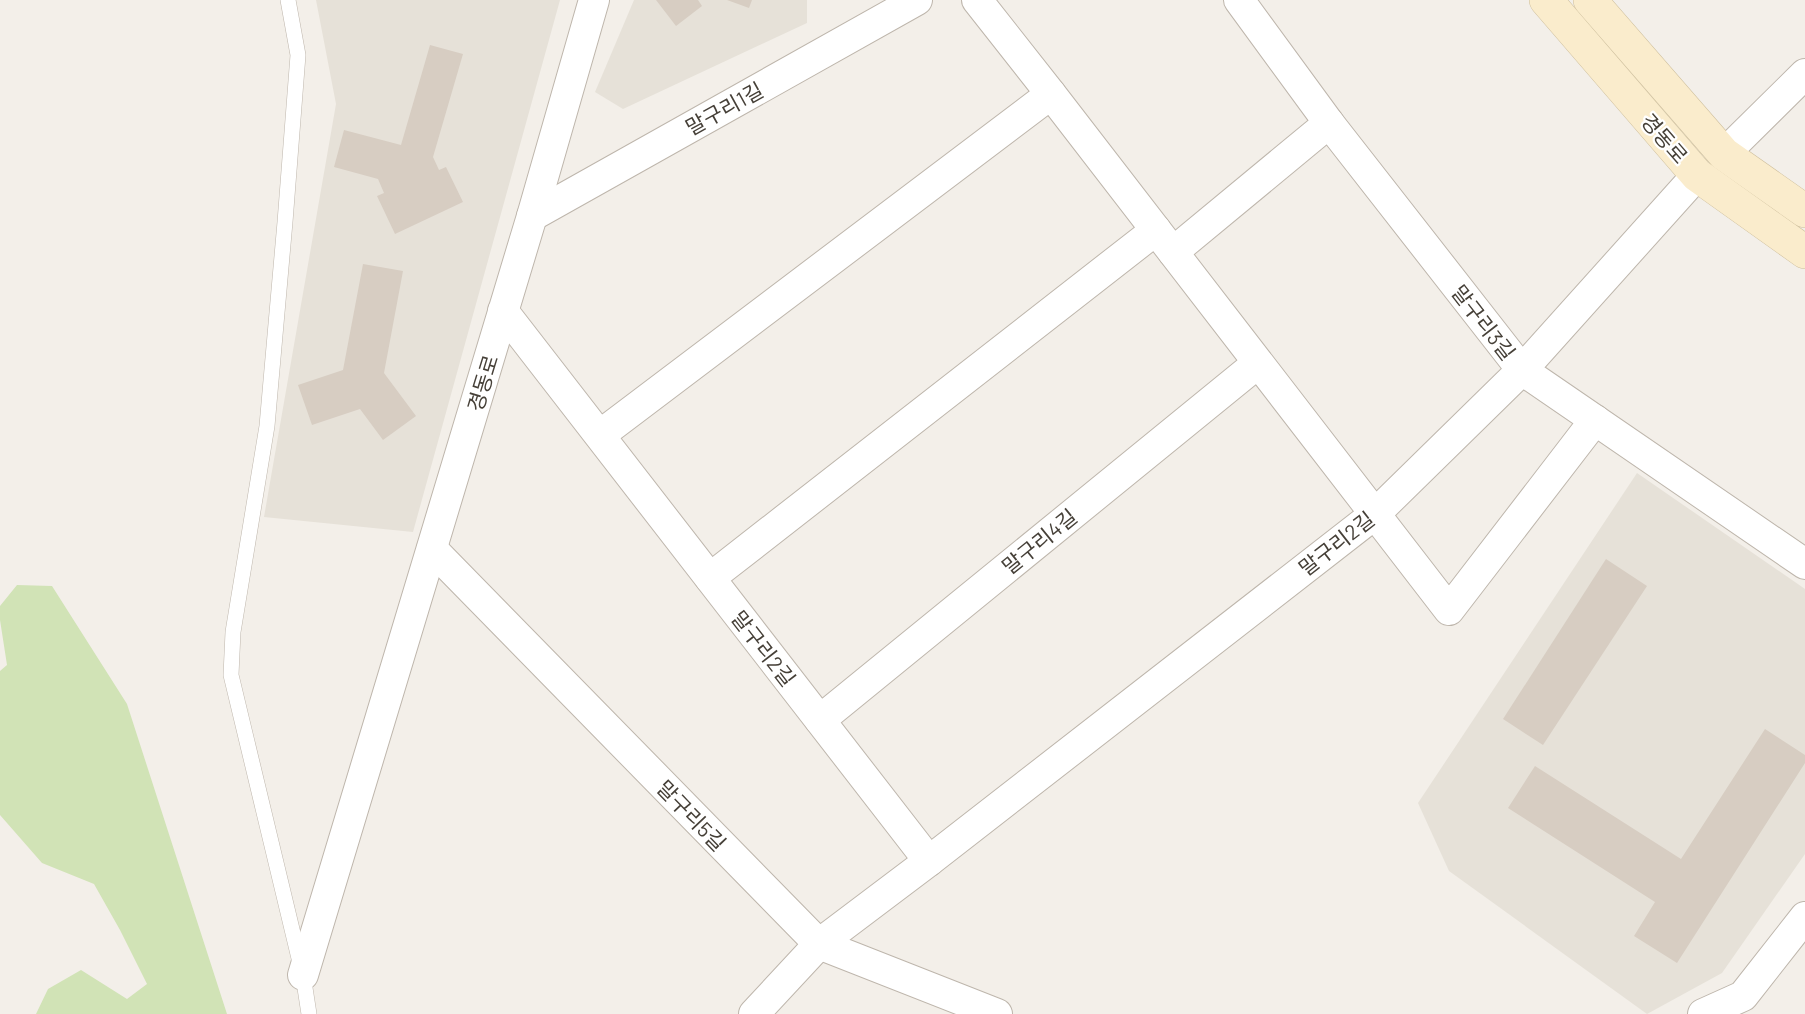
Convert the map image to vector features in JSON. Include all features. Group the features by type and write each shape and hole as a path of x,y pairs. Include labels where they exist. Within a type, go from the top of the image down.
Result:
{"street":[{"name":"경동로","path":"303,975 532,216 594,0"},
{"name":"말구리1길","path":"532,216 917,0"},
{"path":"977,0 1449,610 1595,420"},
{"name":"말구리3길","path":"1239,0 1329,123 1522,370 1805,564"},
{"name":"경동로","path":"1546,0 1697,175 1805,252"},
{"name":"경동로","path":"1590,0 1724,154 1805,211"},
{"path":"1724,154 1805,74"},
{"path":"600,435 1051,94"},
{"path":"710,578 1165,241 1329,123"},
{"name":"말구리2길","path":"754,1014 819,944 1375,514 1522,370 1697,175"},
{"name":"말구리2길","path":"503,311 929,861"},
{"name":"말구리4길","path":"820,720 1258,363"},
{"name":"말구리5길","path":"432,549 819,944 997,1014"},
{"path":"1703,1014 1743,996 1805,917"}],"lane":[{"path":"288,0 298,55 285,222 267,426 233,632 231,675 303,975 309,1014"}],"shaded area":[{"path":"316,0 560,0 413,532 264,517 336,104"},
{"path":"634,0 807,0 807,23 623,109 595,92"},
{"path":"1637,473 1805,589 1805,854 1722,973 1647,1014 1449,871 1418,803"}],"green space":[{"path":"17,585 52,586 127,704 227,1014 36,1014 48,989 81,970 127,999 147,984 94,884 42,863 0,815 0,671 7,665 0,606"}],"building":[{"path":"656,0 698,0 702,6 676,26"},
{"path":"727,0 752,0 749,8"},
{"path":"430,45 463,54 433,157 439,170 446,167 463,202 395,234 377,196 384,193 378,179 334,167 344,130 401,145"},
{"path":"363,264 403,271 384,373 416,416 383,440 360,409 312,425 298,385 343,370"},
{"path":"1606,559 1647,586 1543,745 1503,719"},
{"path":"1765,729 1805,755 1805,763 1677,963 1634,936 1655,902 1508,808 1535,766 1681,859"}]}
